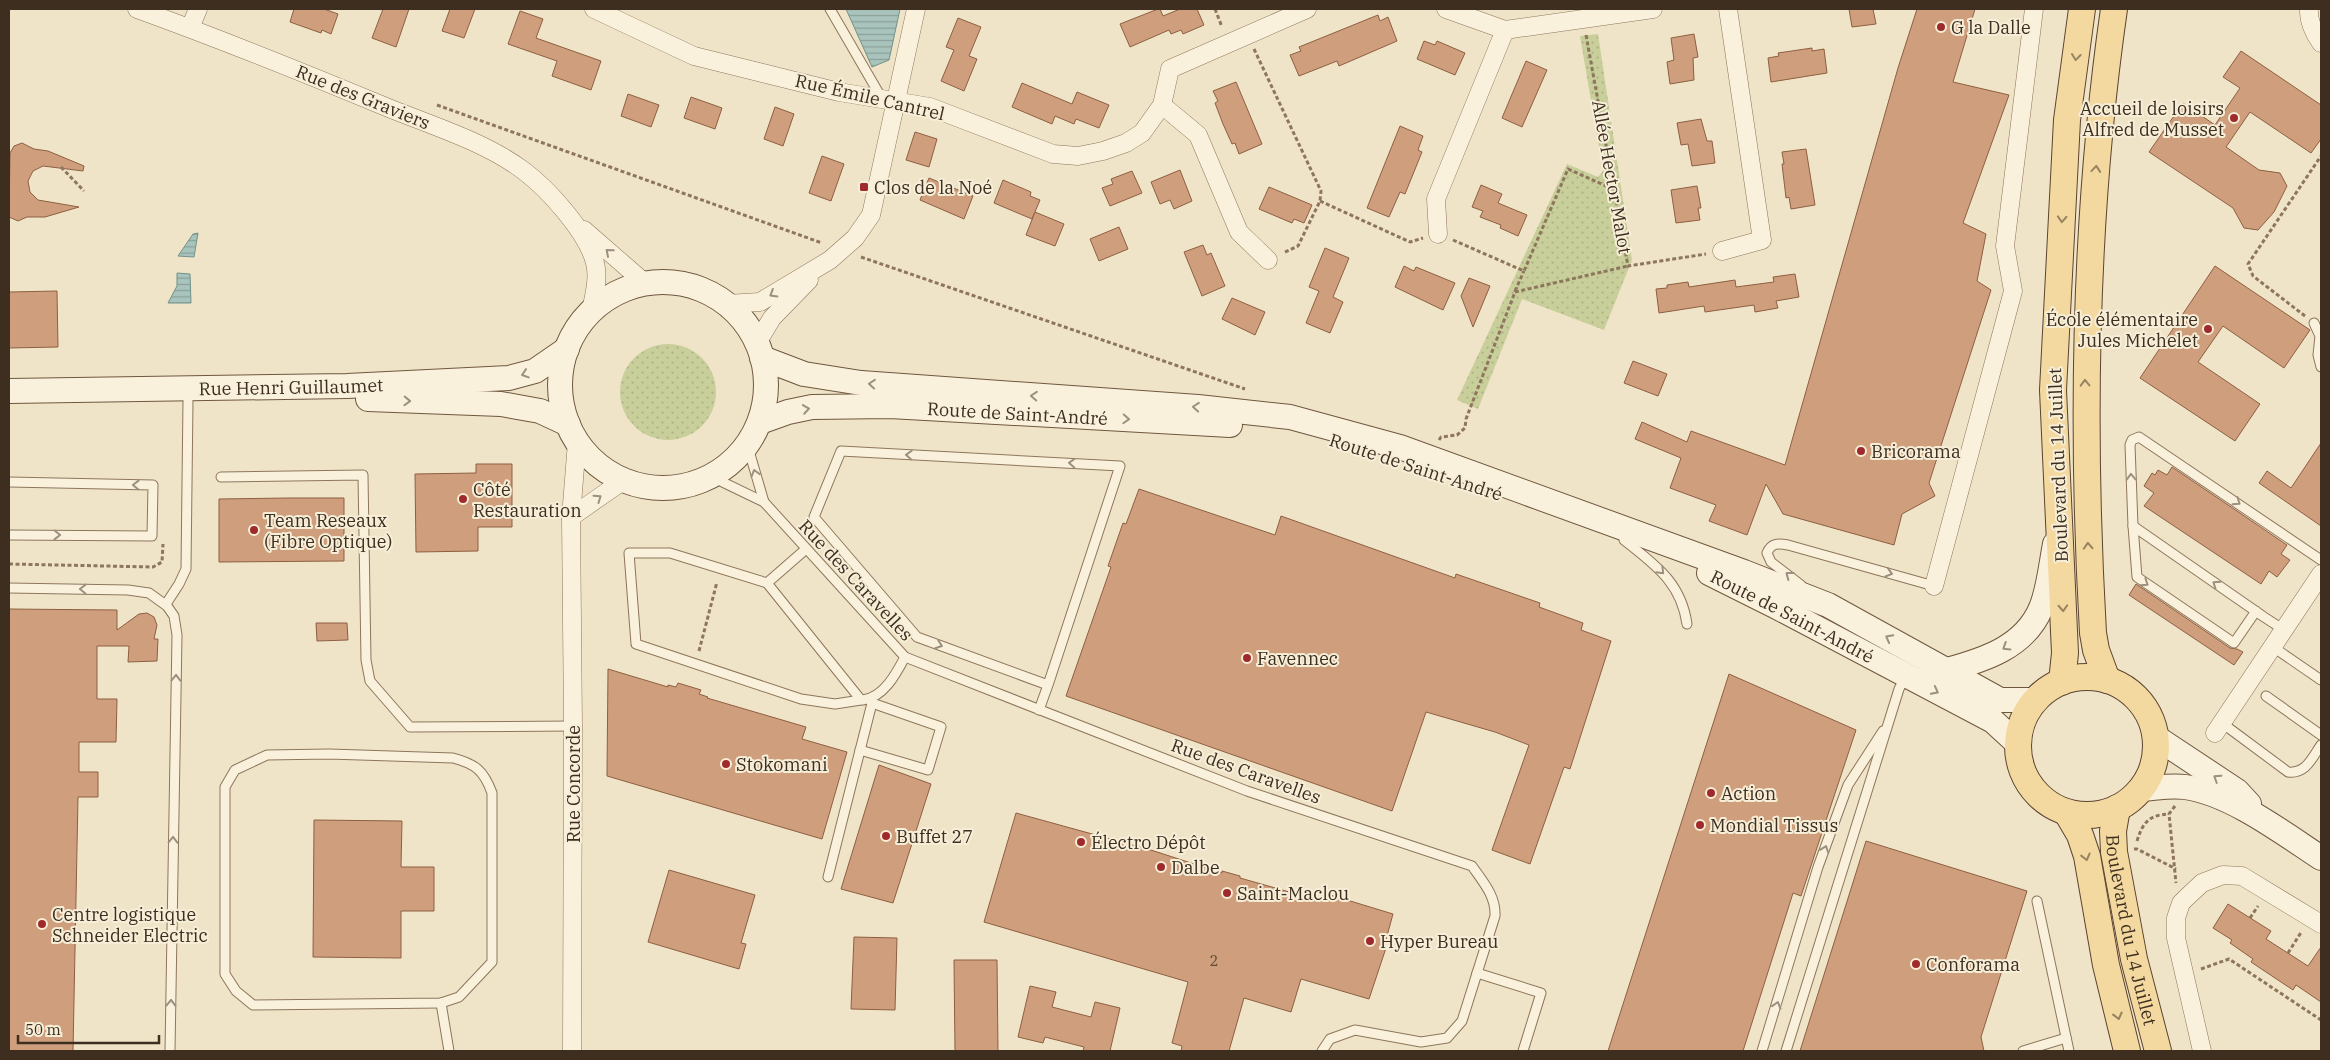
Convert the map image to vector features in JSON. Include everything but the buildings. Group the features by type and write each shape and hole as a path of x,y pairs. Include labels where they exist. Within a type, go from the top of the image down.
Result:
{"main road":[{"name":"Boulevard du 14 Juillet","path":"2062,682 2065,653 2053,390 2067,120 2082,9"},
{"name":"Boulevard du 14 Juillet","path":"2106,680 2096,650 2093,633 2087,526 2085,373 2092,219 2098,141 2114,9"},
{"path":"675,283 693,287 711,294 727,304 749,328 760,351 766,376 765,396 760,422 737,457 710,476 694,483 659,488 624,480 595,462 572,433 562,406 560,387 567,349 577,329 591,311 610,297 632,287 646,284 675,283"},
{"name":"Rue Henri Guillaumet","path":"9,391 347,386 509,378 535,371 567,349"},
{"name":"Route de Saint-André","path":"760,351 804,374 861,383 1198,407 1290,417 1372,439 1744,572 1828,605 1993,721 2018,744"},
{"name":"Rue Henri Guillaumet","path":"9,403 352,399 501,404 540,411 572,433"},
{"name":"Route de Saint-André","path":"760,422 788,412 812,407 890,406 1271,428 1339,440 1423,466 1658,551 1910,663 1947,670 2000,700 2033,700"},
{"path":"1947,670 1979,661 1994,654 2017,640 2031,626 2042,607 2058,527"},
{"path":"2084,676 2106,680 2126,688 2138,698 2148,712 2156,738 2154,765 2142,789 2117,808 2104,814 2094,815 2067,813 2053,807 2040,797 2027,781 2019,761 2018,744 2021,725 2033,700 2044,691 2062,682 2084,676"},
{"path":"2156,738 2237,791 2265,822"},
{"path":"2142,789 2187,787 2234,804 2321,858"},
{"name":"Boulevard du 14 Juillet","path":"2117,808 2113,831 2126,850 2134,959 2158,1051"},
{"name":"Boulevard du 14 Juillet","path":"2067,813 2080,835 2086,856 2106,965 2127,1051"}],"street":[{"name":"Rue des Graviers","path":"137,9 264,57 498,154 524,170 545,188 569,216"},
{"path":"190,28 198,9"},
{"name":"Rue Émile Cantrel","path":"594,9 694,56 839,92 930,107 1053,154 1078,156 1103,151 1126,143 1142,134 1162,105"},
{"path":"760,351 772,318 855,238 871,215 888,99 916,9"},
{"path":"1268,260 1239,232 1198,135 1162,105 1170,69 1307,9"},
{"path":"1446,9 1505,30 1653,9"},
{"path":"1722,251 1762,240 1728,9"},
{"path":"1934,586 2013,291 2006,246 2034,9"},
{"path":"2309,9 2308,15 2314,32 2321,43"},
{"path":"1438,234 1436,199 1505,30"},
{"path":"569,216 646,284"},
{"path":"569,216 596,263 596,287 591,311"},
{"path":"727,304 760,302 836,255"},
{"name":"Rue Concorde","path":"572,433 572,1051"},
{"path":"571,517 624,480"},
{"path":"2218,728 2321,574"},
{"path":"2202,1051 2176,938 2176,918 2181,904 2186,898 2202,883 2223,875 2242,876 2321,924"}],"lane":[{"path":"830,9 888,99"},
{"path":"2314,323 2320,336 2318,355 2321,367"},
{"path":"166,604 186,569 188,400"},
{"path":"2256,611 2234,643 2137,577 2130,445 2132,440 2139,437 2321,560"},
{"path":"747,444 764,502"},
{"path":"1039,710 1048,685 1120,466 842,451 814,517 917,637 1048,685"},
{"path":"221,477 363,475 366,660 370,681 410,727 573,726"},
{"path":"710,476 764,502"},
{"path":"9,482 153,486 152,536 9,535"},
{"name":"Rue des Caravelles","path":"764,502 905,658 1247,791 1472,866 1489,890 1496,906 1495,916 1462,1021 1447,1038 1422,1042 1355,1030 1330,1039 1322,1051"},
{"path":"2133,526 2284,630"},
{"path":"1624,540 1671,581 1684,606 1687,624"},
{"path":"1828,605 1771,562 1767,553 1769,548 1775,544 1788,545 1934,586"},
{"path":"767,583 806,550"},
{"path":"860,750 928,770 940,727 867,701 835,704 800,699 636,644 629,553 670,553 767,583 867,701"},
{"path":"9,588 128,590 149,593 166,604 174,616 177,634 170,1051"},
{"path":"2273,647 2321,680"},
{"path":"828,877 860,750 867,701 893,680 905,658"},
{"path":"1786,1051 1889,722 1910,663"},
{"path":"2266,696 2321,736"},
{"path":"1762,1051 1818,868 1848,785 1889,722"},
{"path":"2218,728 2288,772 2297,773 2303,770 2321,745"},
{"path":"329,754 453,758 468,762 485,775 492,793 492,962 459,997 441,1003 253,1005 236,991 225,974 225,788 235,770 266,755 329,754"},
{"path":"2037,901 2069,1051"},
{"path":"1477,973 1541,993 1523,1051"},
{"path":"441,1003 449,1051"},
{"path":"2023,1051 2066,1038"}],"path":[{"name":"Allée Hector Malot","path":"1583,19 1628,266 1722,251"},
{"path":"1248,35 1321,191 1320,201 1298,246 1268,260"},
{"path":"436,105 836,255 1248,390"},
{"path":"2314,323 2253,276 2248,264 2321,156"},
{"path":"61,167 84,191"},
{"path":"1435,460 1441,436 1457,435 1465,428 1466,420 1515,292 1568,169 1613,189"},
{"path":"1320,201 1410,242 1438,234 1524,270"},
{"path":"1515,292 1628,266"},
{"path":"9,564 153,567 162,562 163,544"},
{"path":"695,664 720,569"},
{"path":"2186,898 2176,884 2169,814 2187,787"},
{"path":"2169,814 2156,815 2144,824 2138,840 2126,850 2176,869"},
{"path":"2250,918 2259,904"},
{"path":"2288,953 2302,931"},
{"path":"2184,972 2207,968 2228,959 2321,1020"}],"green space":[{"path":"1598,34 1632,260 1604,330 1522,299 1478,409 1457,400 1567,164 1598,177 1603,171 1580,36"},
{"path":"659,344 677,344 695,352 708,365 716,383 713,411 695,432 677,440 659,440 641,432 628,419 620,401 620,383 628,365 641,352"}],"water":[{"path":"846,9 900,9 889,60 872,67"},
{"path":"198,233 194,257 178,256 193,234"},
{"path":"177,273 190,274 191,303 168,303 177,286"}],"place":[{"name":"G la Dalle","path":"1941,27"},
{"name":"Accueil de loisirs Alfred de Musset","path":"2234,118"},
{"name":"Clos de la Noé","path":"864,187"},
{"name":"École élémentaire Jules Michelet","path":"2208,329"},
{"name":"Bricorama","path":"1861,451"},
{"name":"Côté Restauration","path":"463,499"},
{"name":"Team Reseaux (Fibre Optique)","path":"254,530"},
{"name":"Favennec","path":"1247,658"},
{"name":"Stokomani","path":"726,764"},
{"name":"Action","path":"1711,793"},
{"name":"Mondial Tissus","path":"1700,825"},
{"name":"Buffet 27","path":"886,836"},
{"name":"Électro Dépôt","path":"1081,842"},
{"name":"Dalbe","path":"1161,867"},
{"name":"Saint-Maclou","path":"1227,893"},
{"name":"Centre logistique Schneider Electric","path":"42,924"},
{"name":"Hyper Bureau","path":"1370,941"},
{"name":"Conforama","path":"1916,964"}]}
